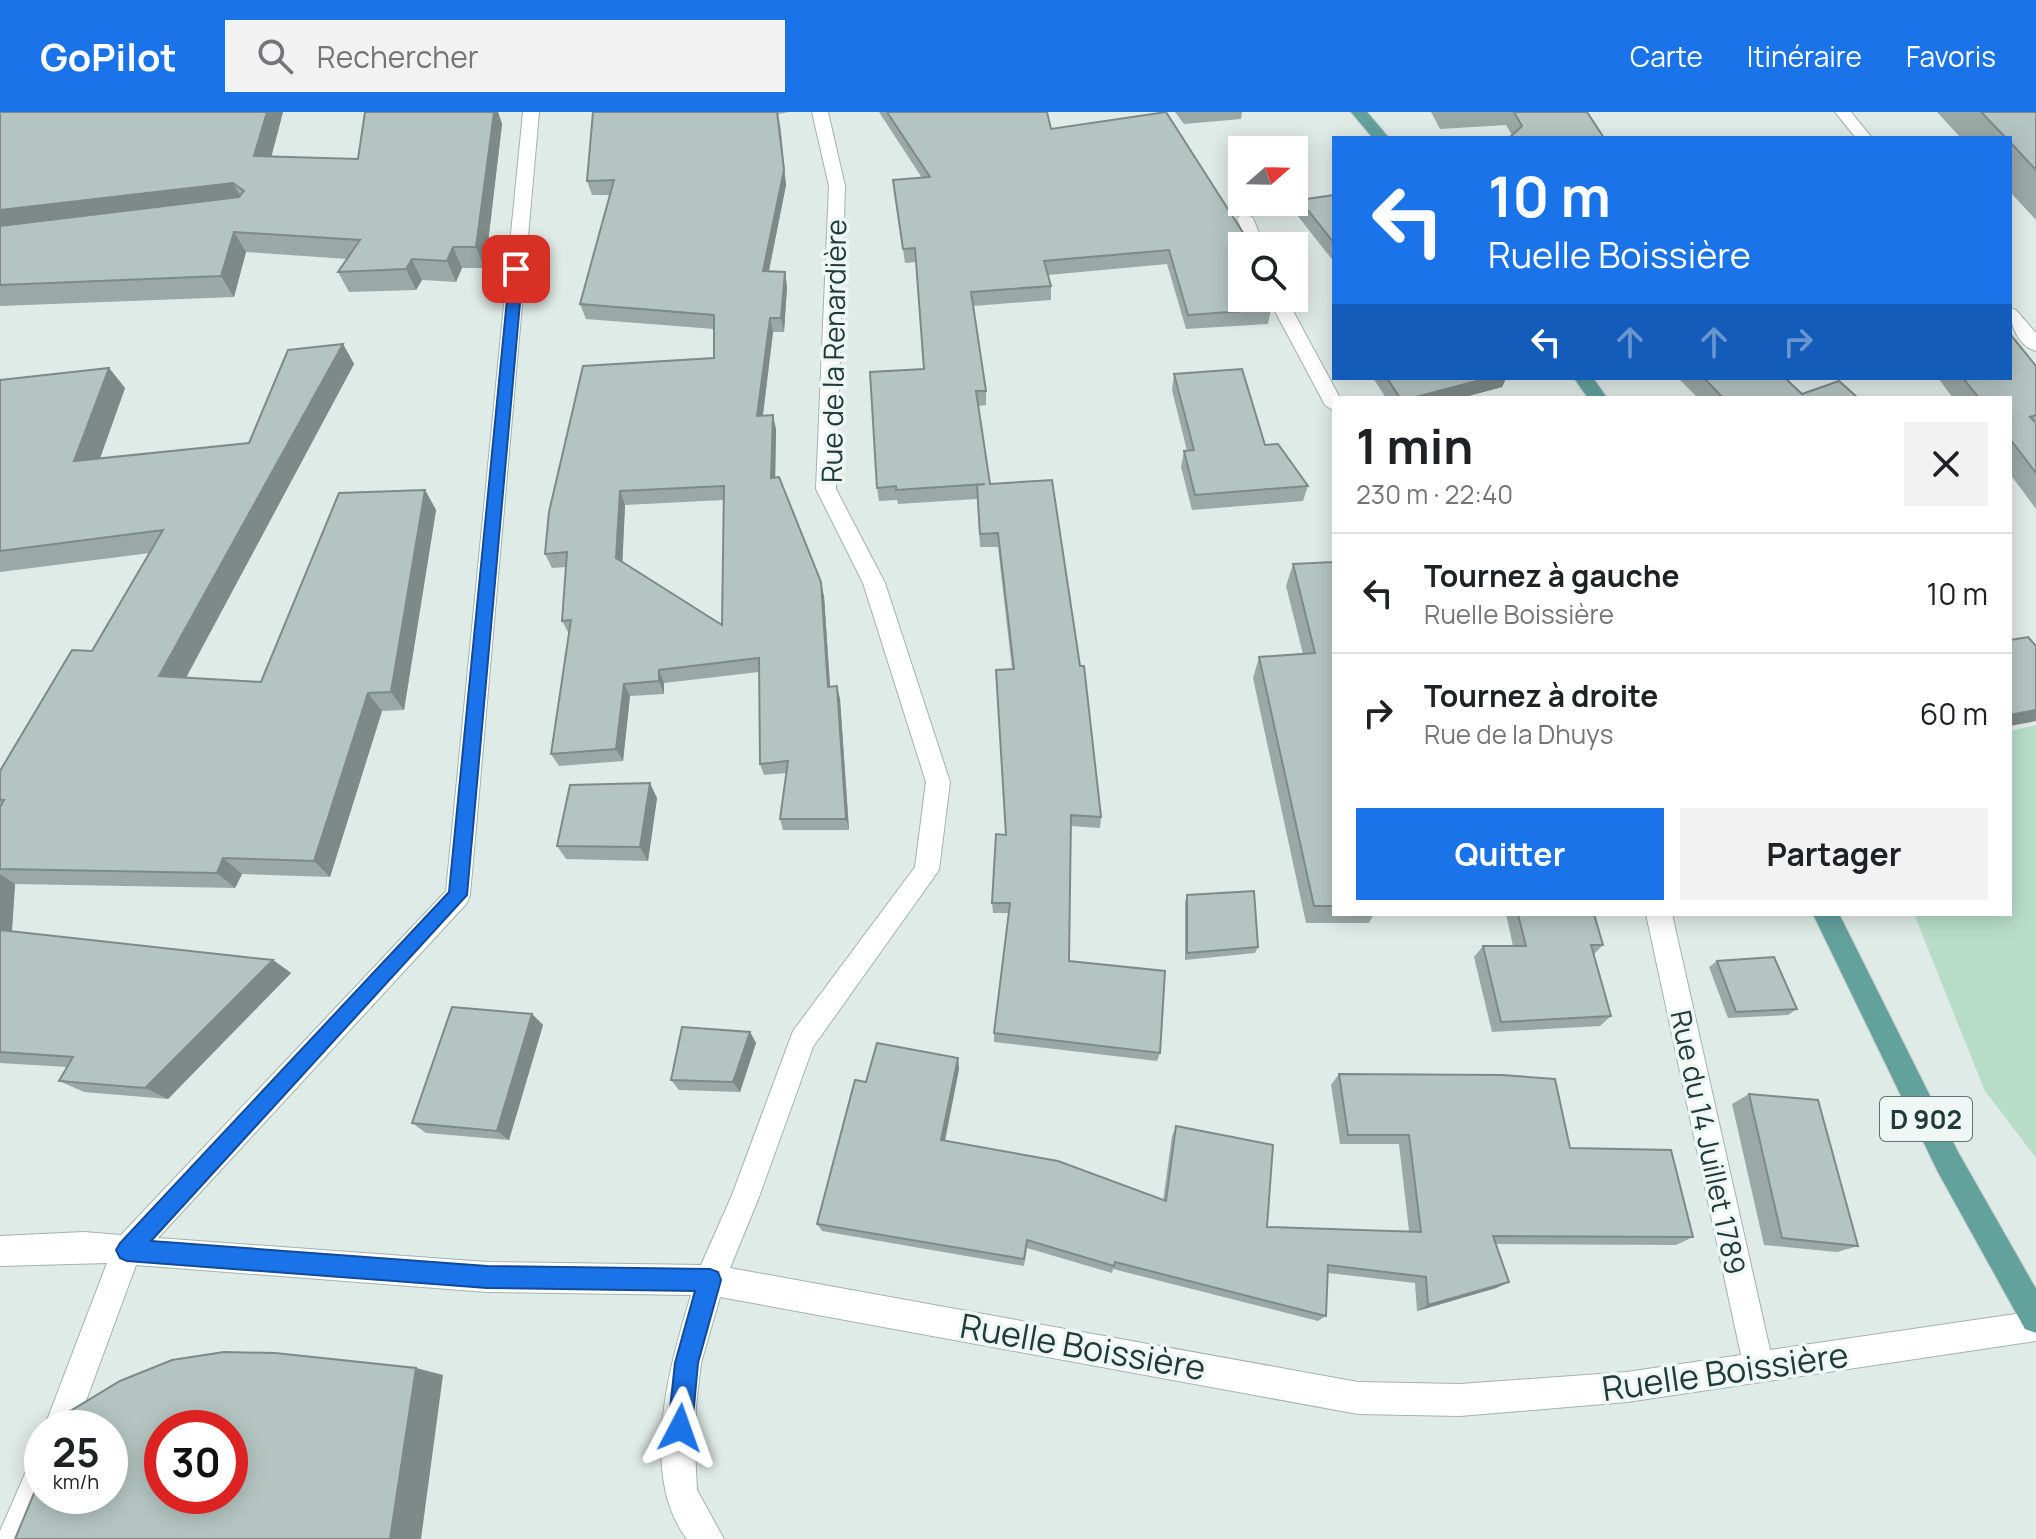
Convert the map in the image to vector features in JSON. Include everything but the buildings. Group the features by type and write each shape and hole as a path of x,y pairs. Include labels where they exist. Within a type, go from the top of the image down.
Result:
{"main road":[{"path":"1359,112 1379,136"},
{"name":"D 902","path":"1827,916 1948,1162 2036,1318"}],"street":[{"path":"67,1410 127,1250 458,895 531,112"},
{"name":"Rue de la Renardière","path":"708,1539 694,1521 681,1490 679,1450 680,1406 686,1363 710,1280 745,1197 802,1040 927,870 938,782 874,583 826,489 837,186 820,112"},
{"path":"1843,112 1862,136"},
{"path":"1245,218 1250,232"},
{"path":"1284,312 1332,401"},
{"path":"2012,316 2036,345"},
{"name":"Rue du 14 Juillet 1789","path":"1659,916 1759,1369"},
{"name":"Ruelle Boissière","path":"0,1251 84,1247 487,1277 710,1280 1358,1398 1460,1400 1627,1387 2036,1326"},
{"path":"13,1539 24,1513"}],"green space":[{"path":"2036,725 2036,1158 1985,1091 1915,916 2012,916 2012,731"}],"route":[{"path":"516,269 458,895 127,1250 487,1277 710,1280 686,1363 680,1428"}]}
